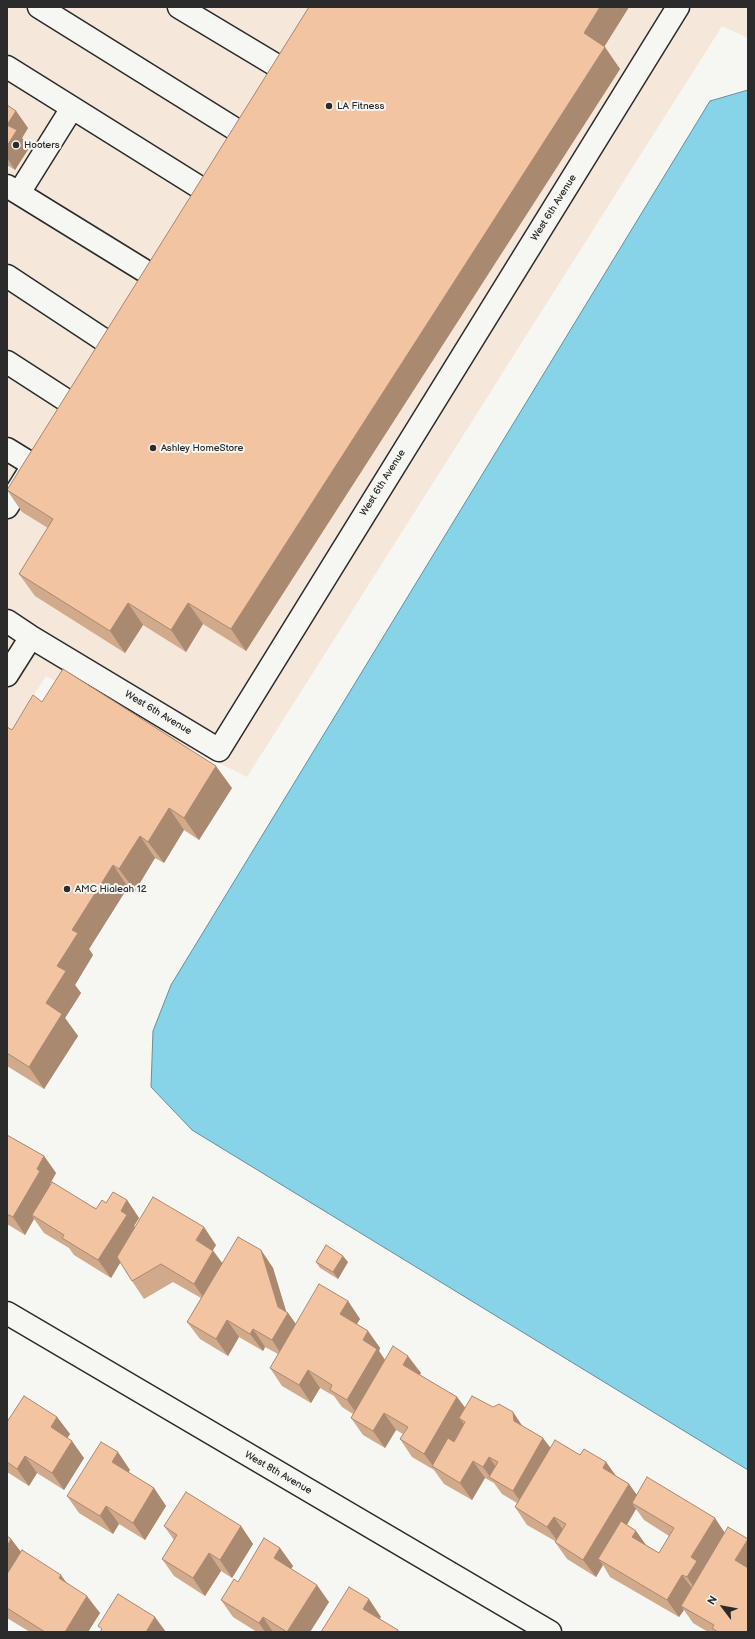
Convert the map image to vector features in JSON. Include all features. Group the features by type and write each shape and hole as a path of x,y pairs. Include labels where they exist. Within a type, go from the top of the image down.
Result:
{"street":[{"path":"39,7 243,134"},
{"path":"179,7 284,70"},
{"name":"West 6th Avenue","path":"7,621 218,750 678,7"},
{"path":"272,89 296,50"},
{"path":"7,66 207,192"},
{"path":"72,108 13,189 153,276"},
{"path":"231,154 256,115"},
{"path":"194,212 219,173"},
{"path":"141,295 165,257"},
{"path":"7,276 110,344"},
{"path":"97,364 122,326"},
{"path":"7,362 76,397 60,422"},
{"path":"7,507 45,447"},
{"path":"7,449 33,465"},
{"path":"7,675 31,637"},
{"name":"West 8th Avenue","path":"7,1313 550,1632"}],"shaded area":[{"path":"7,7 748,7 748,38 722,26 247,777 46,676 7,737"}],"water":[{"path":"748,90 748,1470 192,1130 151,1087 153,1031 171,985 710,101"}],"building":[{"path":"309,7 600,7 584,33 605,47 231,629 188,603 171,630 128,603 110,631 19,574 53,519 7,490"},
{"path":"7,105 16,111 7,125"},
{"path":"7,125 17,130 7,146"},
{"name":"AMC Hialeah 12","path":"63,669 216,766 184,818 169,808 148,842 140,836 119,869 113,865 72,930 78,933 57,966 66,971 46,1003 62,1014 29,1067 7,1053 7,727 12,730 33,695 42,702"},
{"path":"7,1135 44,1156 37,1169 40,1171 13,1217 7,1214"},
{"path":"52,1182 96,1209 102,1200 106,1203 113,1192 127,1200 121,1211 127,1215 98,1260 62,1238 64,1235 32,1215"},
{"path":"153,1197 204,1227 196,1240 213,1251 194,1284 161,1264 132,1281 117,1257"},
{"path":"238,1237 261,1250 278,1307 288,1313 272,1340 253,1329 250,1334 227,1320 216,1339 187,1322"},
{"path":"326,1245 343,1256 333,1272 316,1262"},
{"path":"319,1284 348,1301 340,1314 368,1331 363,1340 377,1349 347,1400 330,1390 332,1385 308,1370 299,1385 270,1368"},
{"path":"393,1346 408,1356 403,1365 457,1397 424,1454 400,1439 408,1427 384,1413 373,1431 351,1418"},
{"path":"24,1396 57,1417 51,1427 72,1441 52,1473 25,1456 17,1469 7,1462 7,1422"},
{"path":"472,1396 493,1407 499,1404 513,1412 514,1421 543,1438 513,1491 489,1477 498,1462 489,1457 483,1467 473,1461 460,1483 432,1466 448,1438 454,1442 465,1422 459,1418"},
{"path":"555,1440 580,1455 584,1449 606,1462 603,1468 629,1484 583,1560 555,1542 566,1524 554,1517 547,1527 515,1507"},
{"path":"101,1442 118,1452 112,1462 154,1488 133,1523 106,1506 100,1516 67,1496"},
{"path":"647,1477 715,1518 691,1557 697,1561 687,1577 682,1575 667,1600 598,1559 621,1521 636,1531 632,1537 659,1553 674,1528 632,1503"},
{"path":"186,1492 241,1526 220,1560 209,1553 193,1578 162,1559 177,1535 164,1526"},
{"path":"728,1527 748,1539 735,1560 748,1568 748,1632 718,1632 712,1628 714,1625 681,1606"},
{"path":"7,1536 11,1539 7,1546"},
{"path":"264,1538 280,1548 274,1558 317,1585 287,1632 263,1617 259,1623 221,1600 234,1579 238,1582"},
{"path":"22,1550 61,1575 59,1578 87,1596 65,1632 45,1632 7,1608 7,1574"},
{"path":"349,1587 369,1599 363,1609 398,1630 397,1632 321,1632"},
{"path":"118,1594 155,1617 146,1632 100,1632 102,1629 98,1626"}],"place":[{"name":"LA Fitness","path":"329,106"},
{"name":"Hooters","path":"16,145"},
{"name":"Ashley HomeStore","path":"153,448"},
{"name":"AMC Hialeah 12","path":"67,889"}]}
